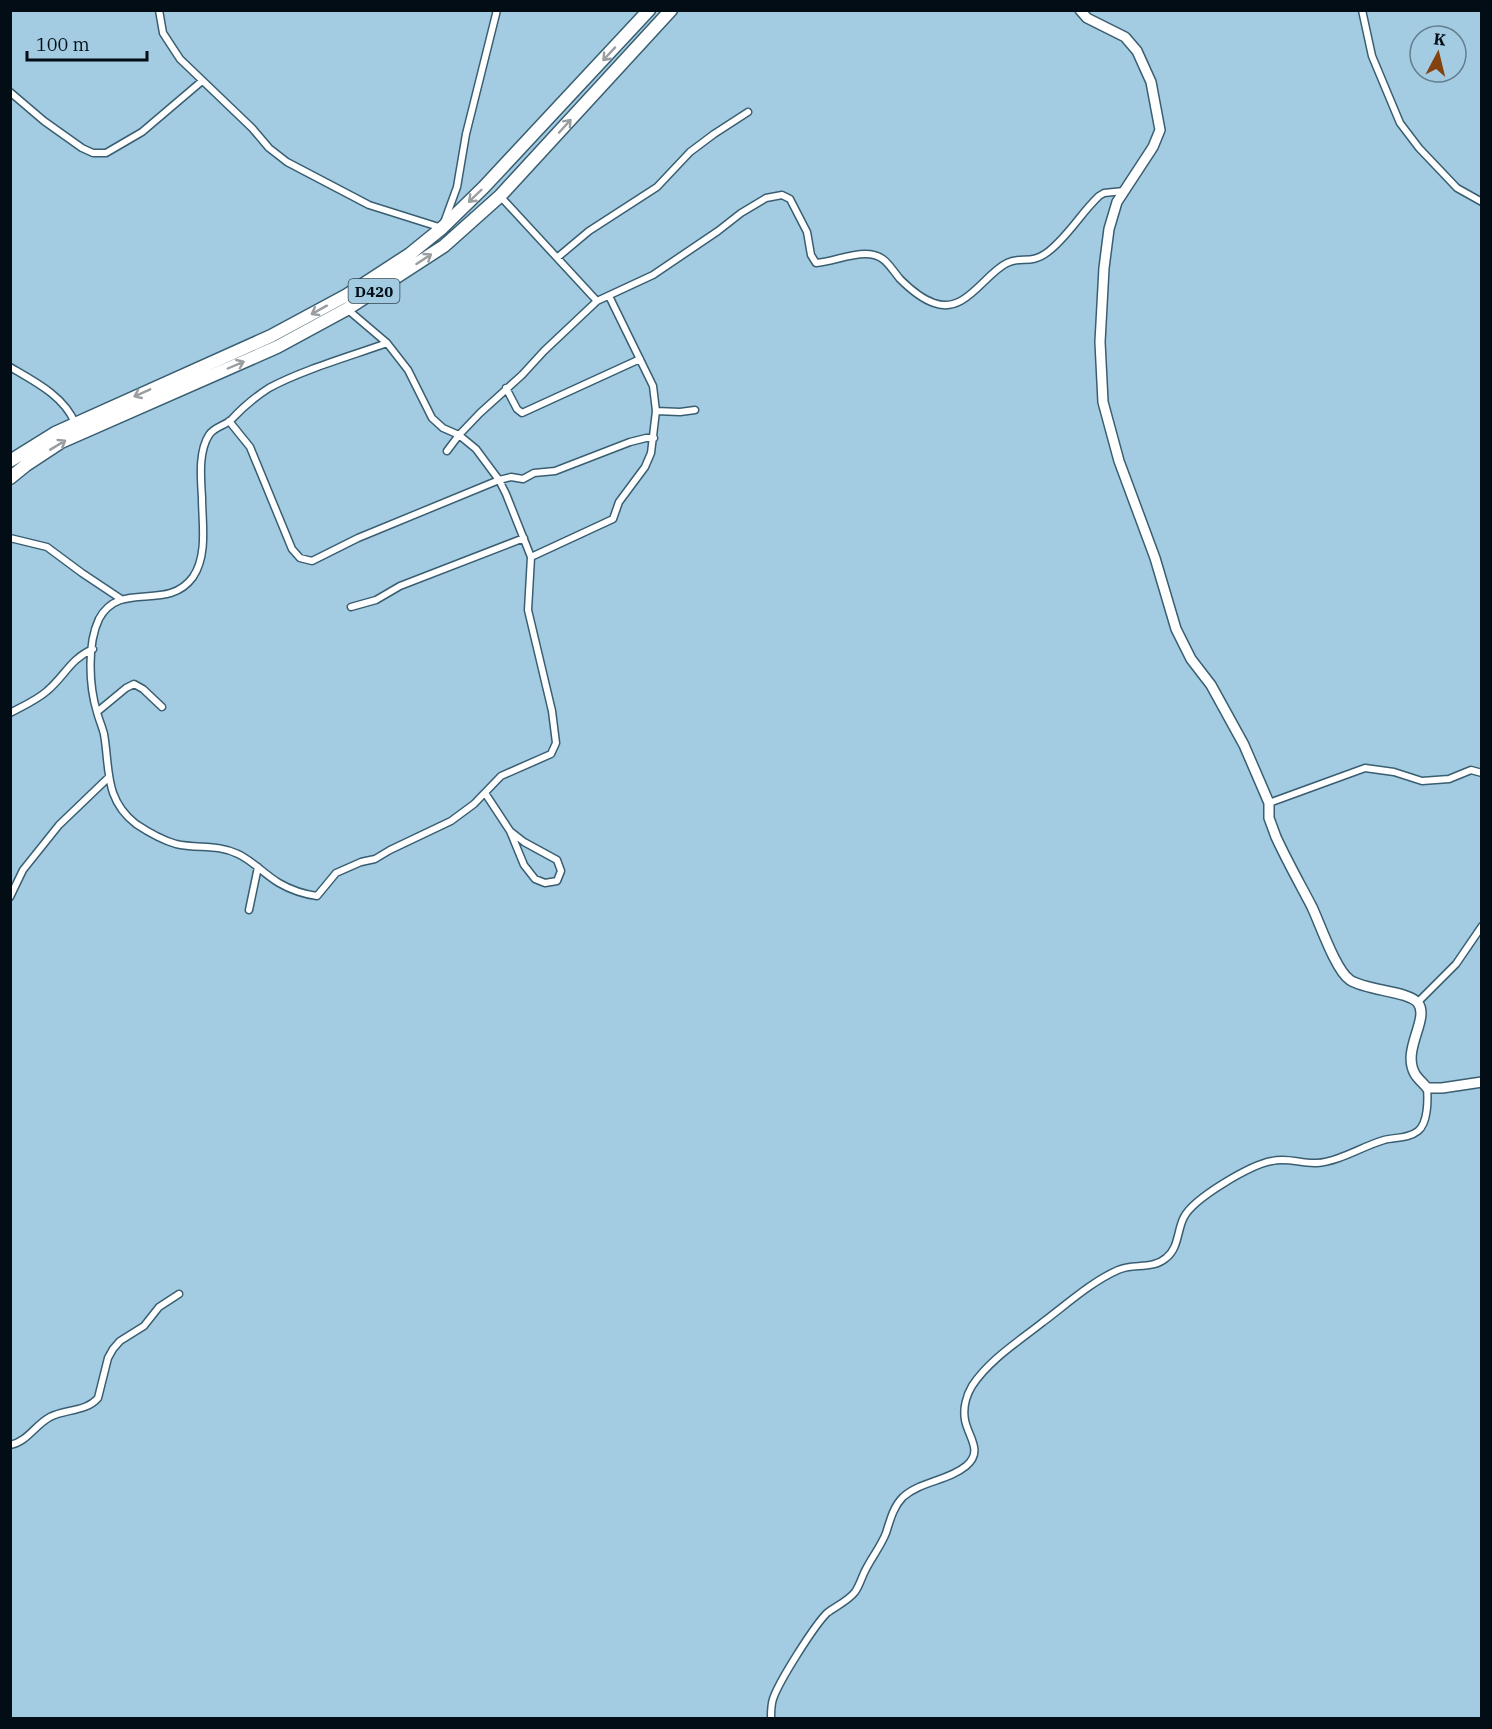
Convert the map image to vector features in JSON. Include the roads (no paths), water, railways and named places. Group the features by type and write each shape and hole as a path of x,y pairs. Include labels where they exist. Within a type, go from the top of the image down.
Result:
{"highway":[{"name":"D420","path":"10,461 54,433 271,336 347,295 410,254 442,228 484,187 648,10"},
{"name":"D420","path":"10,478 61,442 277,347 347,309 444,246 500,196 671,10"}],"street":[{"path":"159,10 163,33 171,48 252,128 269,148 293,166 369,205 442,228 457,187 466,134 497,10"},
{"path":"771,1719 771,1706 776,1691 816,1627 826,1615 854,1593 885,1535 899,1501 913,1490 959,1470 972,1460 975,1448 965,1420 966,1400 970,1388 993,1363 1069,1302 1108,1275 1124,1267 1156,1264 1167,1258 1174,1248 1185,1214 1227,1181 1272,1161 1288,1159 1314,1163 1324,1162 1369,1145 1417,1132 1422,1127 1425,1115 1427,1088 1415,1074 1411,1061 1414,1037 1422,1017 1422,1010 1418,1002 1405,995 1370,989 1347,978 1332,952 1276,837 1269,818 1269,803 1240,737 1211,685 1191,659 1176,629 1155,558 1119,461 1103,402 1100,342 1104,268 1109,229 1117,202 1153,147 1160,130 1150,82 1137,51 1125,38 1087,18 1080,10"},
{"path":"1362,10 1372,56 1400,123 1419,148 1457,188 1482,202"},
{"path":"10,92 44,121 82,148 93,153 106,153 142,132 202,81"},
{"path":"558,257 589,231 657,187 690,152 748,112"},
{"path":"447,451 459,435 506,388 597,301 653,275 766,198 782,195 790,199 804,225 809,238 811,255 816,263 856,255 875,255 885,259 899,278 920,295 936,304 947,304 956,302 974,292 1005,263 1014,260 1036,260 1061,240 1099,196 1104,193 1124,191"},
{"path":"500,196 597,301"},
{"path":"531,557 613,519 619,502 645,467 651,453 656,411 653,386 609,296"},
{"path":"347,309 387,344 408,370 432,418 442,428 459,435 476,449 499,480 531,557 529,617 552,711 555,747 550,754 501,776 468,810 451,821 375,859 361,862 336,873 317,896 300,893 278,882 247,858 225,848 177,844 159,837 137,824 123,812 108,778 104,735 97,712 90,670 100,618 113,603 121,599 155,597 181,590 193,576 201,555 203,540 201,471 203,453 209,435 269,388 387,344"},
{"path":"506,388 517,410 522,412 640,359"},
{"path":"10,367 57,397 68,408 75,423"},
{"path":"656,411 695,410"},
{"path":"229,421 250,447 292,549 300,558 312,561 358,538 499,480 511,477 523,479 534,473 555,471 630,442 654,438"},
{"path":"10,538 47,547 121,599"},
{"path":"351,607 376,600 400,585 524,538"},
{"path":"10,713 46,692 59,680 72,662 93,649"},
{"path":"97,712 134,684 143,689 162,707"},
{"path":"1269,803 1365,768 1394,772 1422,781 1449,779 1471,770 1482,773"},
{"path":"10,897 23,870 59,825 108,778"},
{"path":"485,793 510,831 524,865 535,879 545,883 557,881 561,871 557,860 524,842 510,831"},
{"path":"249,910 258,867"},
{"path":"1418,1002 1456,964 1482,926"},
{"path":"1427,1088 1482,1082"},
{"path":"10,1445 24,1440 35,1427 57,1414 94,1403 98,1398 108,1358 113,1349 120,1341 144,1326 159,1307 179,1294"}]}
